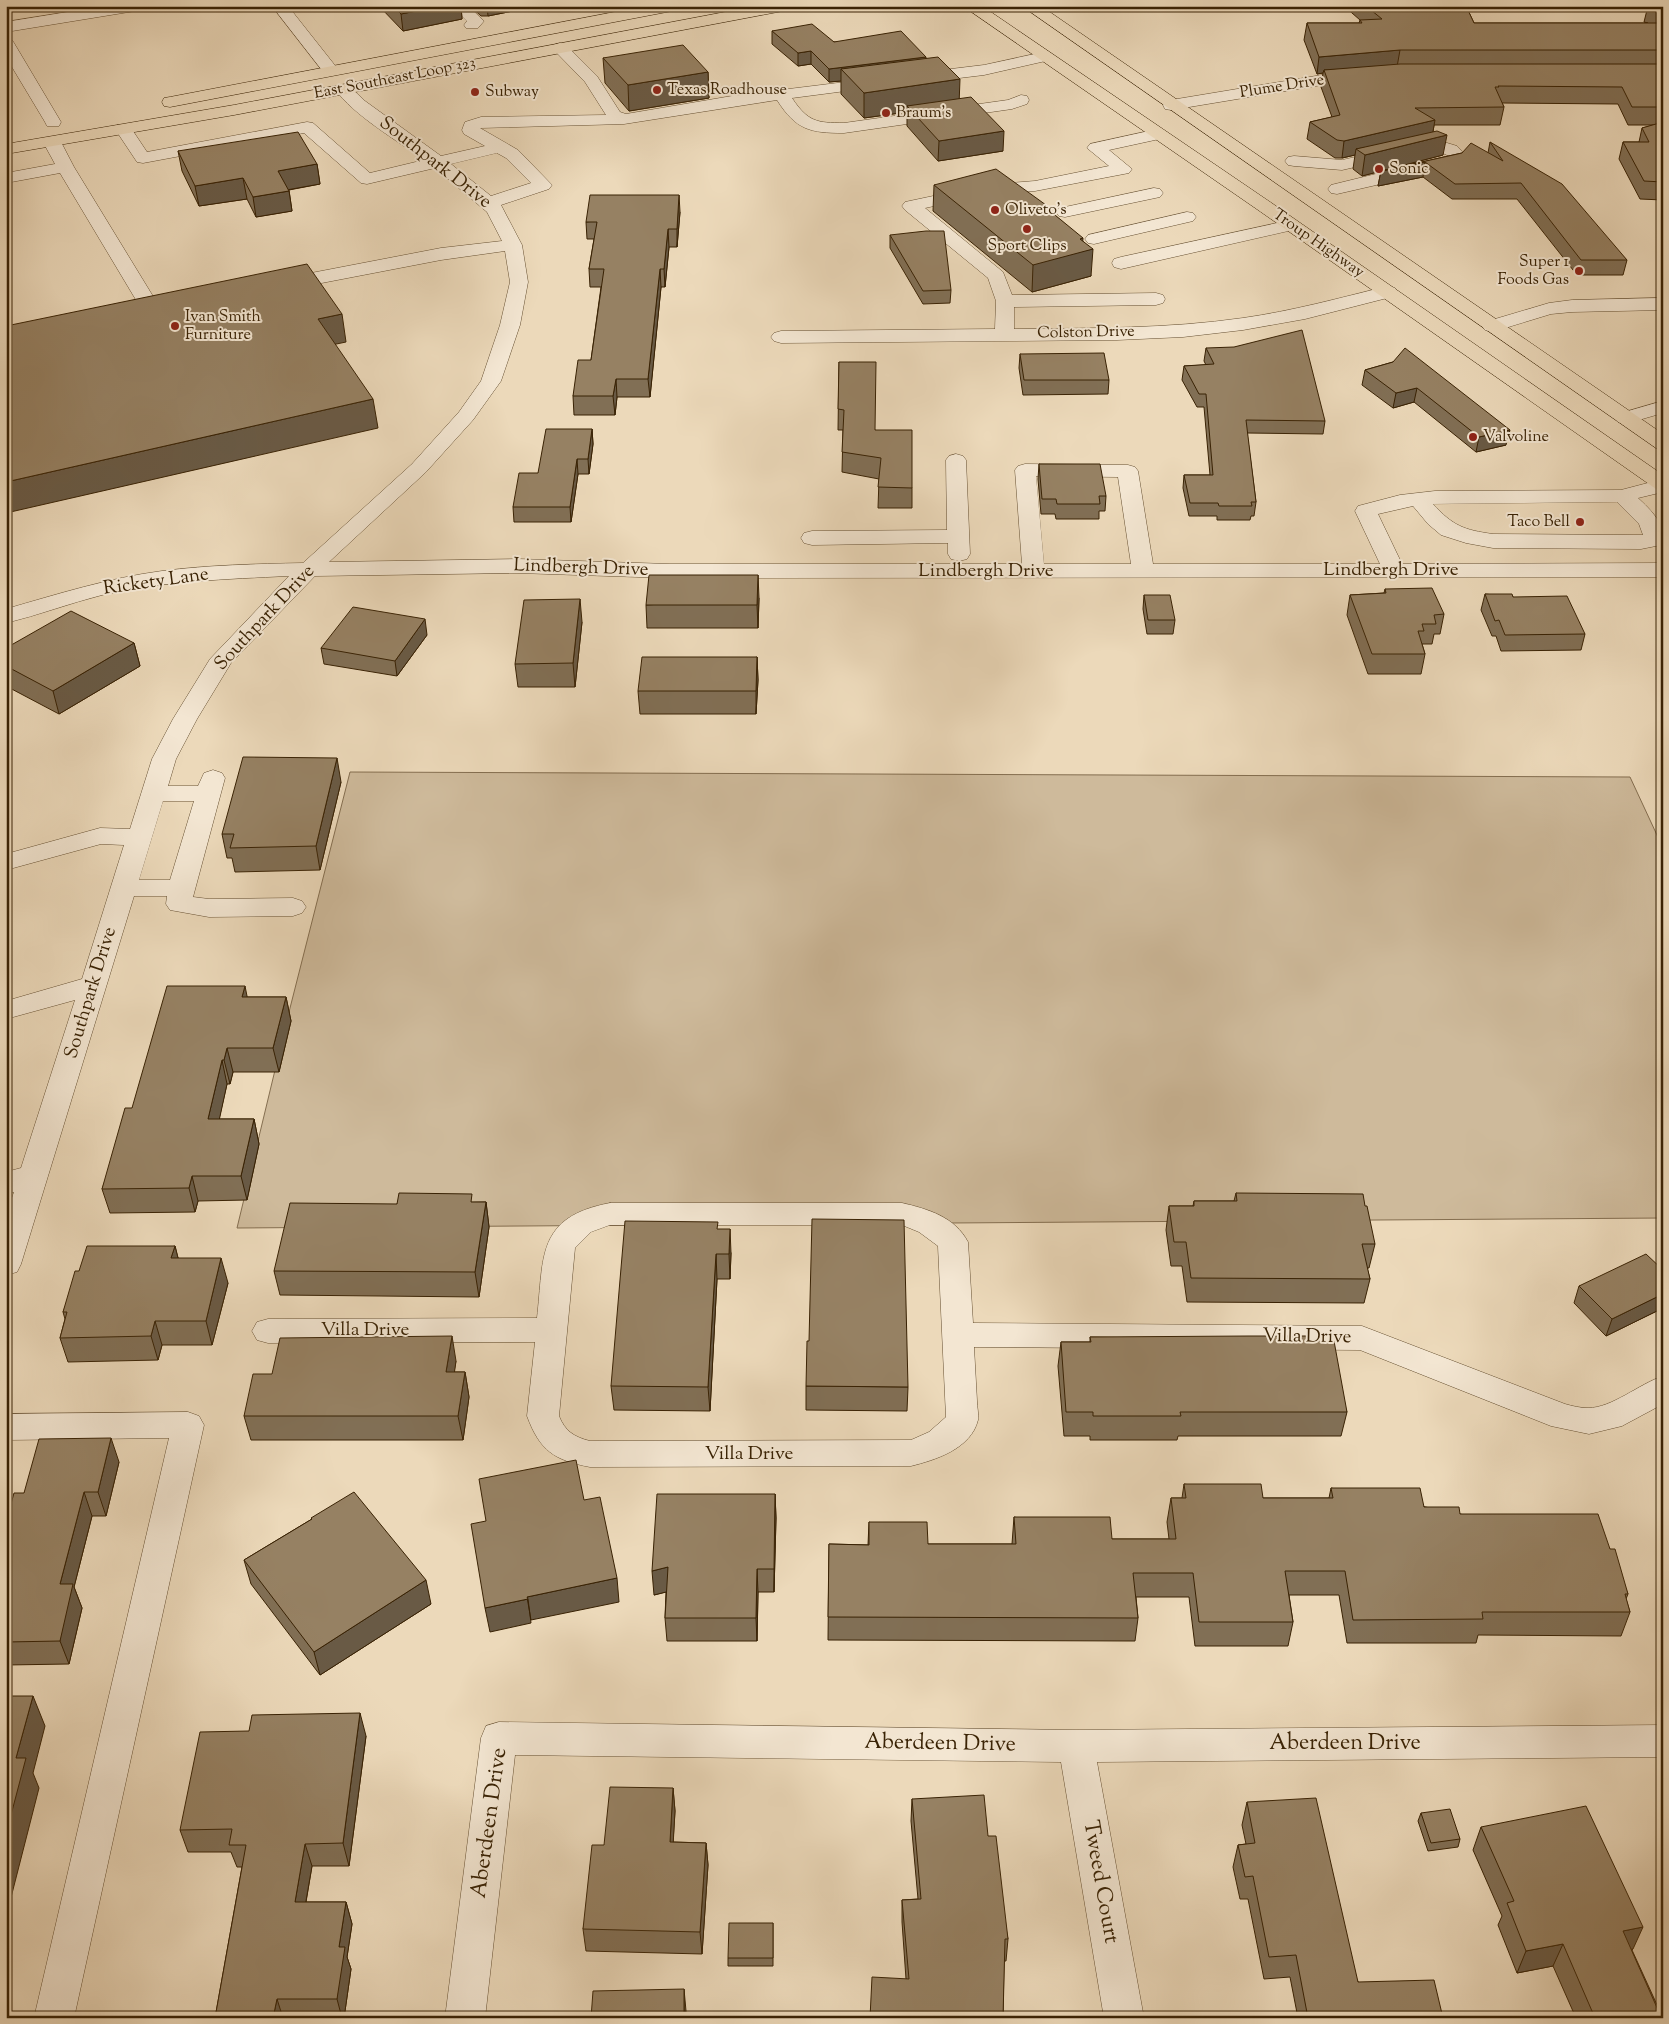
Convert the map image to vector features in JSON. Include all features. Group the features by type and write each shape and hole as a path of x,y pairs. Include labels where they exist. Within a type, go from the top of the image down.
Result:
{"highway":[{"name":"East Southeast Loop 323","path":"6,150 123,129 672,6"},
{"name":"East Southeast Loop 323","path":"154,105 560,48 783,6"},
{"name":"Troup Highway","path":"1030,6 1048,14 1171,105 1663,444"},
{"name":"Troup Highway","path":"964,7 995,23 1158,134 1388,292 1663,485"},
{"path":"34,126 72,119"}],"street":[{"path":"6,27 135,6"},
{"name":"Southpark Drive","path":"6,1264 20,1180 94,985 164,759 222,659 309,569 419,468 466,416 491,381 510,325 519,282 512,245 495,209 437,162 359,105 337,80 280,6"},
{"path":"460,6 476,21 472,25"},
{"path":"6,43 53,122"},
{"path":"560,48 591,79 614,115 624,119"},
{"path":"488,203 543,185 512,154 470,130 471,126 481,122 624,119 782,95 984,70 1044,57"},
{"name":"Plume Drive","path":"1171,105 1328,79 1377,76"},
{"path":"782,95 793,112 808,125 844,128 1012,104 1021,100"},
{"path":"123,129 143,158 307,127 367,179 500,147"},
{"path":"1004,335 1006,301 996,276 911,206 985,190 1035,186 1123,169 1096,148 1158,134"},
{"path":"52,142 143,312 171,307"},
{"path":"1294,161 1342,165 1426,144 1446,146 1455,152 1458,157 1453,162 1337,189"},
{"path":"6,178 65,167"},
{"path":"1065,212 1154,193"},
{"path":"1094,239 1187,217"},
{"path":"1177,331 1167,311 1121,263 1291,225"},
{"path":"267,288 440,254 512,245"},
{"name":"Colston Drive","path":"781,337 1177,331 1243,324 1296,315 1388,292"},
{"path":"1006,301 1156,299"},
{"path":"1492,326 1549,309 1572,306 1663,304"},
{"path":"1625,418 1663,407"},
{"path":"956,460 960,571"},
{"path":"1034,571 1025,470 1128,471 1143,571"},
{"path":"1394,570 1366,511 1418,498 1622,496 1663,485"},
{"path":"1418,498 1441,527 1451,534 1471,538 1502,541 1641,542 1653,540 1655,536 1653,526 1622,496"},
{"path":"812,538 959,536"},
{"name":"Lindbergh Drive","path":"309,569 527,566 669,571 1663,570"},
{"name":"Rickety Lane","path":"6,616 100,589 162,578 226,572 309,569"},
{"path":"153,794 212,785 181,888 179,904 209,908 292,907"},
{"path":"6,862 100,836 140,837"},
{"path":"124,888 181,888"},
{"path":"6,1010 94,985"},
{"name":"Villa Drive","path":"610,1214 902,1214 921,1218 943,1231 953,1242 962,1420 953,1433 930,1448 911,1453 590,1454 574,1451 557,1443 548,1430 543,1416 551,1330 560,1246 567,1234 578,1224 595,1216 610,1214"},
{"name":"Villa Drive","path":"268,1331 551,1330"},
{"name":"Villa Drive","path":"958,1335 1362,1338 1562,1417 1589,1421 1611,1417 1663,1389"},
{"path":"6,1427 188,1425 54,2018"},
{"name":"Aberdeen Drive","path":"465,2018 499,1738 1076,1746 1663,1741"},
{"name":"Tweed Court","path":"1076,1746 1124,2018"}],"shaded area":[{"path":"350,772 1630,777 1663,848 1663,1218 237,1228"}],"building":[{"path":"393,6 442,6 401,14"},
{"path":"1366,6 1466,6 1474,23 1663,23 1663,50 1400,50 1319,57 1307,23 1362,23 1360,20 1382,19"},
{"path":"1650,6 1663,6 1663,12"},
{"path":"812,24 834,42 901,31 926,57 829,69 811,51 798,53 772,31"},
{"path":"683,45 708,72 628,85 603,58"},
{"path":"938,57 960,79 864,93 841,69"},
{"path":"1400,64 1663,64 1663,107 1632,107 1622,87 1498,86 1495,87 1504,107 1415,108 1435,120 1344,141 1337,140 1310,122 1340,115 1324,70"},
{"path":"971,97 1004,131 939,141 907,106"},
{"path":"1663,122 1663,182 1644,181 1623,142 1649,142 1642,128"},
{"path":"1437,131 1447,135 1365,155 1356,149"},
{"path":"298,132 317,164 278,171 289,191 253,197 243,178 195,186 178,151"},
{"path":"1490,142 1562,184 1627,260 1581,260 1521,183 1455,184 1425,162 1381,171 1462,153 1471,143 1503,161"},
{"path":"996,169 1046,205 1044,206 1083,238 1080,239 1093,249 1033,265 934,185"},
{"path":"590,195 679,195 677,229 668,229 664,269 660,269 648,379 616,379 613,396 573,396 578,360 591,360 604,269 589,269 597,222 586,222"},
{"path":"944,231 951,290 923,291 890,235"},
{"path":"307,264 342,314 318,319 373,399 6,482 6,326"},
{"path":"1302,330 1325,421 1246,420 1256,502 1251,502 1252,506 1219,506 1218,503 1190,503 1184,475 1213,475 1206,394 1199,394 1184,366 1214,364 1206,348 1234,347"},
{"path":"1405,348 1510,430 1479,437 1417,388 1396,393 1365,370 1393,362"},
{"path":"1104,353 1109,380 1024,380 1020,354"},
{"path":"839,362 876,362 875,430 912,430 912,488 878,487 881,458 842,452 844,410 838,409"},
{"path":"546,429 592,429 588,459 577,459 570,507 513,507 519,473 538,473"},
{"path":"1039,464 1100,464 1106,496 1099,496 1100,504 1057,504 1056,499 1042,499"},
{"path":"649,575 758,575 757,605 646,605"},
{"path":"1432,588 1444,614 1434,615 1436,624 1422,624 1424,631 1418,631 1425,654 1372,654 1350,595 1386,593 1385,589"},
{"path":"1485,594 1512,594 1513,597 1567,596 1585,634 1505,635 1499,620 1495,621"},
{"path":"1144,595 1170,595 1175,620 1148,620"},
{"path":"580,599 573,663 515,664 524,600"},
{"path":"353,607 425,619 395,661 321,648"},
{"path":"71,611 134,643 53,691 6,666 6,648"},
{"path":"642,657 757,657 756,691 638,691"},
{"path":"243,757 337,758 316,846 230,848 234,834 222,834"},
{"path":"167,986 245,986 242,997 286,997 273,1048 227,1048 224,1060 222,1060 208,1119 254,1119 241,1176 192,1176 189,1188 102,1189 125,1108 132,1108"},
{"path":"399,1193 472,1194 471,1202 486,1202 475,1272 274,1271 290,1203 397,1204"},
{"path":"1236,1193 1363,1194 1375,1244 1362,1244 1370,1279 1191,1278 1186,1242 1174,1242 1169,1206 1194,1206 1194,1201 1237,1201"},
{"path":"812,1219 904,1220 908,1387 806,1386"},
{"path":"625,1221 718,1222 717,1229 730,1229 729,1254 716,1254 708,1387 611,1386"},
{"path":"87,1246 175,1246 171,1258 221,1258 206,1321 155,1321 151,1336 60,1338 67,1312 63,1312 75,1271 79,1271"},
{"path":"1646,1254 1663,1270 1663,1294 1612,1319 1579,1286"},
{"path":"452,1336 446,1372 465,1372 458,1416 244,1416 253,1374 272,1374 280,1338"},
{"path":"1306,1336 1307,1341 1334,1341 1347,1412 1180,1412 1181,1416 1093,1416 1093,1412 1066,1412 1061,1342 1091,1342 1090,1337"},
{"path":"111,1438 98,1492 84,1492 60,1584 73,1584 60,1641 6,1642 6,1522 14,1493 24,1493 39,1439"},
{"path":"576,1460 584,1500 600,1497 617,1578 485,1608 471,1524 486,1521 479,1479"},
{"path":"1184,1484 1261,1484 1263,1498 1333,1498 1331,1488 1420,1488 1424,1507 1459,1507 1460,1514 1598,1514 1610,1549 1615,1549 1628,1594 1625,1594 1630,1612 1482,1612 1483,1619 1353,1620 1345,1571 1285,1571 1293,1622 1199,1622 1193,1573 1133,1573 1138,1618 828,1617 829,1544 869,1545 869,1522 927,1522 928,1544 1016,1544 1014,1517 1110,1517 1112,1539 1176,1539 1171,1498 1186,1498"},
{"path":"354,1492 426,1580 314,1652 244,1560"},
{"path":"657,1494 775,1494 774,1569 757,1569 756,1618 665,1618 668,1567 652,1571"},
{"path":"6,1696 33,1696 16,1758 26,1758 6,1834"},
{"path":"360,1713 343,1843 305,1844 295,1902 346,1902 339,1947 345,1947 337,1999 277,1999 273,2018 215,2018 246,1845 229,1845 232,1829 180,1830 200,1732 249,1731 252,1715"},
{"path":"610,1787 673,1788 670,1842 706,1843 700,1932 583,1929 592,1845 604,1845"},
{"path":"984,1795 988,1836 996,1836 1008,1939 1005,1939 1003,2018 870,2018 872,1977 909,1979 902,1900 921,1899 912,1799"},
{"path":"1316,1798 1358,1982 1434,1980 1443,2018 1308,2018 1296,1955 1269,1957 1253,1876 1245,1877 1238,1845 1255,1843 1247,1802"},
{"path":"1586,1806 1643,1927 1623,1931 1658,2010 1663,2009 1663,2018 1595,2018 1563,1944 1526,1951 1507,1903 1514,1901 1481,1827"},
{"path":"1450,1809 1460,1839 1431,1843 1421,1813"},
{"path":"729,1923 773,1923 773,1958 728,1958"},
{"path":"684,1989 684,2018 591,2018 593,1991"}],"place":[{"name":"Texas Roadhouse","path":"657,90"},
{"name":"Subway","path":"475,92"},
{"name":"Braum's","path":"886,113"},
{"name":"Sonic","path":"1379,169"},
{"name":"Oliveto's","path":"995,210"},
{"name":"Sport Clips","path":"1027,229"},
{"name":"Super 1 Foods Gas","path":"1579,271"},
{"name":"Ivan Smith Furniture","path":"175,326"},
{"name":"Valvoline","path":"1473,437"},
{"name":"Taco Bell","path":"1580,522"}]}
